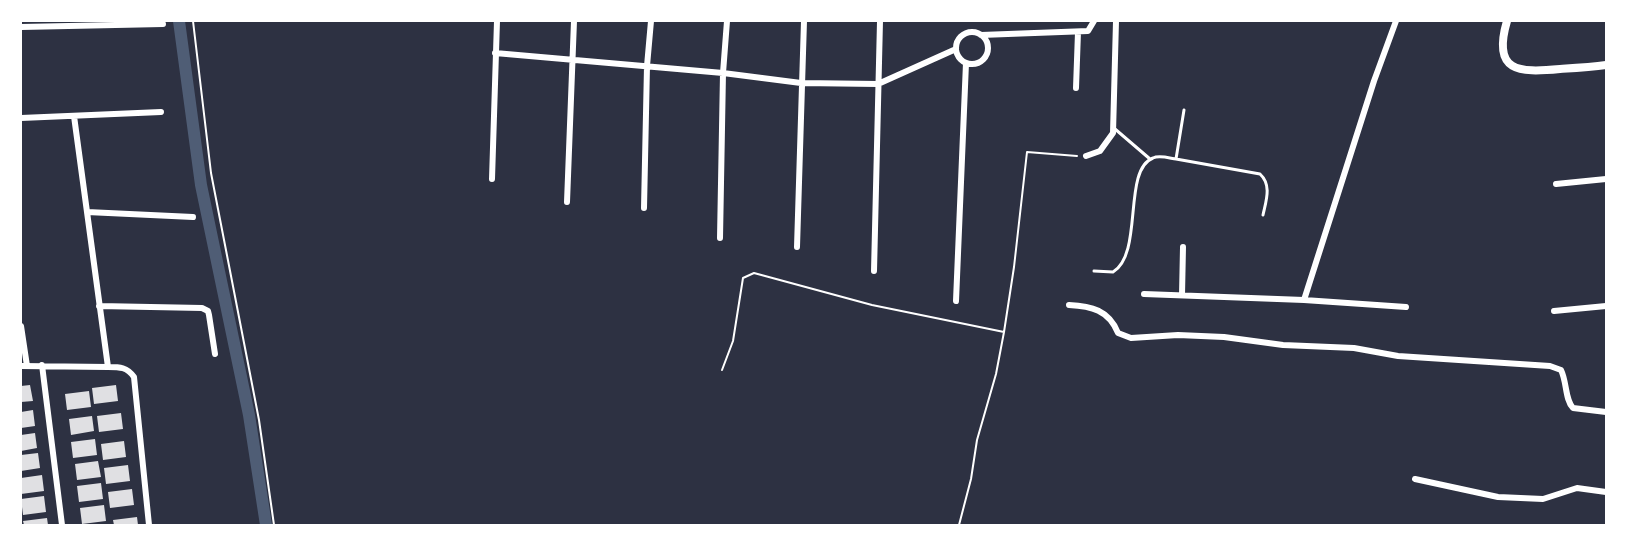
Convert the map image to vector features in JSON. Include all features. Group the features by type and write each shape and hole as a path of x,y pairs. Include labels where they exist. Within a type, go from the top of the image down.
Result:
{"street":[{"path":"492,179 497,21"},
{"path":"567,202 574,21"},
{"path":"644,208 647,66 651,21"},
{"path":"720,238 723,72 727,21"},
{"path":"797,247 804,21"},
{"path":"874,271 880,21"},
{"path":"981,35 1088,32 1094,21"},
{"path":"1086,156 1100,151 1113,133 1116,21"},
{"path":"1304,300 1374,81 1396,21"},
{"path":"1507,21 1501,41 1505,56 1514,67 1530,72 1606,65"},
{"path":"21,27 163,24"},
{"path":"974,32 985,38 988,48 985,58 976,63 966,63 959,58 956,49 958,40 965,33 974,32"},
{"path":"1076,88 1078,32"},
{"path":"495,52 723,72 801,83 878,84 956,49"},
{"path":"956,301 966,63"},
{"path":"21,118 161,112"},
{"path":"74,116 108,367"},
{"path":"1556,184 1606,179"},
{"path":"87,212 193,217"},
{"path":"1182,247 1182,295"},
{"path":"1144,294 1304,300 1406,307"},
{"path":"1069,305 1089,306 1097,310 1115,326 1118,333 1131,339 1179,335 1224,337 1283,345 1354,348 1398,356 1550,366 1561,370 1566,381 1570,405 1573,408 1606,412"},
{"path":"99,306 202,308 209,315 215,354"},
{"path":"1554,311 1606,306"},
{"path":"21,326 24,366 121,367 130,371 134,378 150,525"},
{"path":"42,365 62,525"},
{"path":"1415,479 1498,497 1543,499 1577,488 1606,492"}],"lane":[{"path":"1176,159 1184,110"},
{"path":"1114,128 1150,159"},
{"path":"1094,271 1113,272 1123,265 1128,248 1136,185 1140,172 1150,159 1157,157 1176,159 1260,174 1266,180 1268,187 1263,215"}],"path":[{"path":"193,21 211,172 259,420 274,525"},
{"path":"959,525 1004,332 1027,152 1086,156"},
{"path":"722,370 733,341 743,278 754,273 872,305 1004,332"}],"building":[{"path":"30,385 33,401 21,402 21,386"},
{"path":"116,385 118,401 94,404 92,388"},
{"path":"89,391 91,407 67,410 65,394"},
{"path":"33,410 35,426 21,428 21,412"},
{"path":"121,413 123,429 99,432 97,416"},
{"path":"92,416 94,431 71,435 69,419"},
{"path":"35,433 37,448 21,451 21,435"},
{"path":"95,439 97,455 73,458 71,442"},
{"path":"124,441 126,457 103,460 101,444"},
{"path":"38,453 40,468 21,471 21,455"},
{"path":"98,461 101,477 77,480 75,464"},
{"path":"128,465 130,481 106,484 104,468"},
{"path":"42,475 44,491 21,494 21,478"},
{"path":"101,483 103,499 79,502 77,486"},
{"path":"132,489 134,505 110,508 108,492"},
{"path":"44,496 46,512 23,515 21,499"},
{"path":"104,505 106,521 82,524 80,508"},
{"path":"137,517 138,525 114,525 113,520"},
{"path":"47,518 48,525 24,525 23,521"}],"waterway":[{"path":"179,21 201,185 249,415 266,525"}]}
